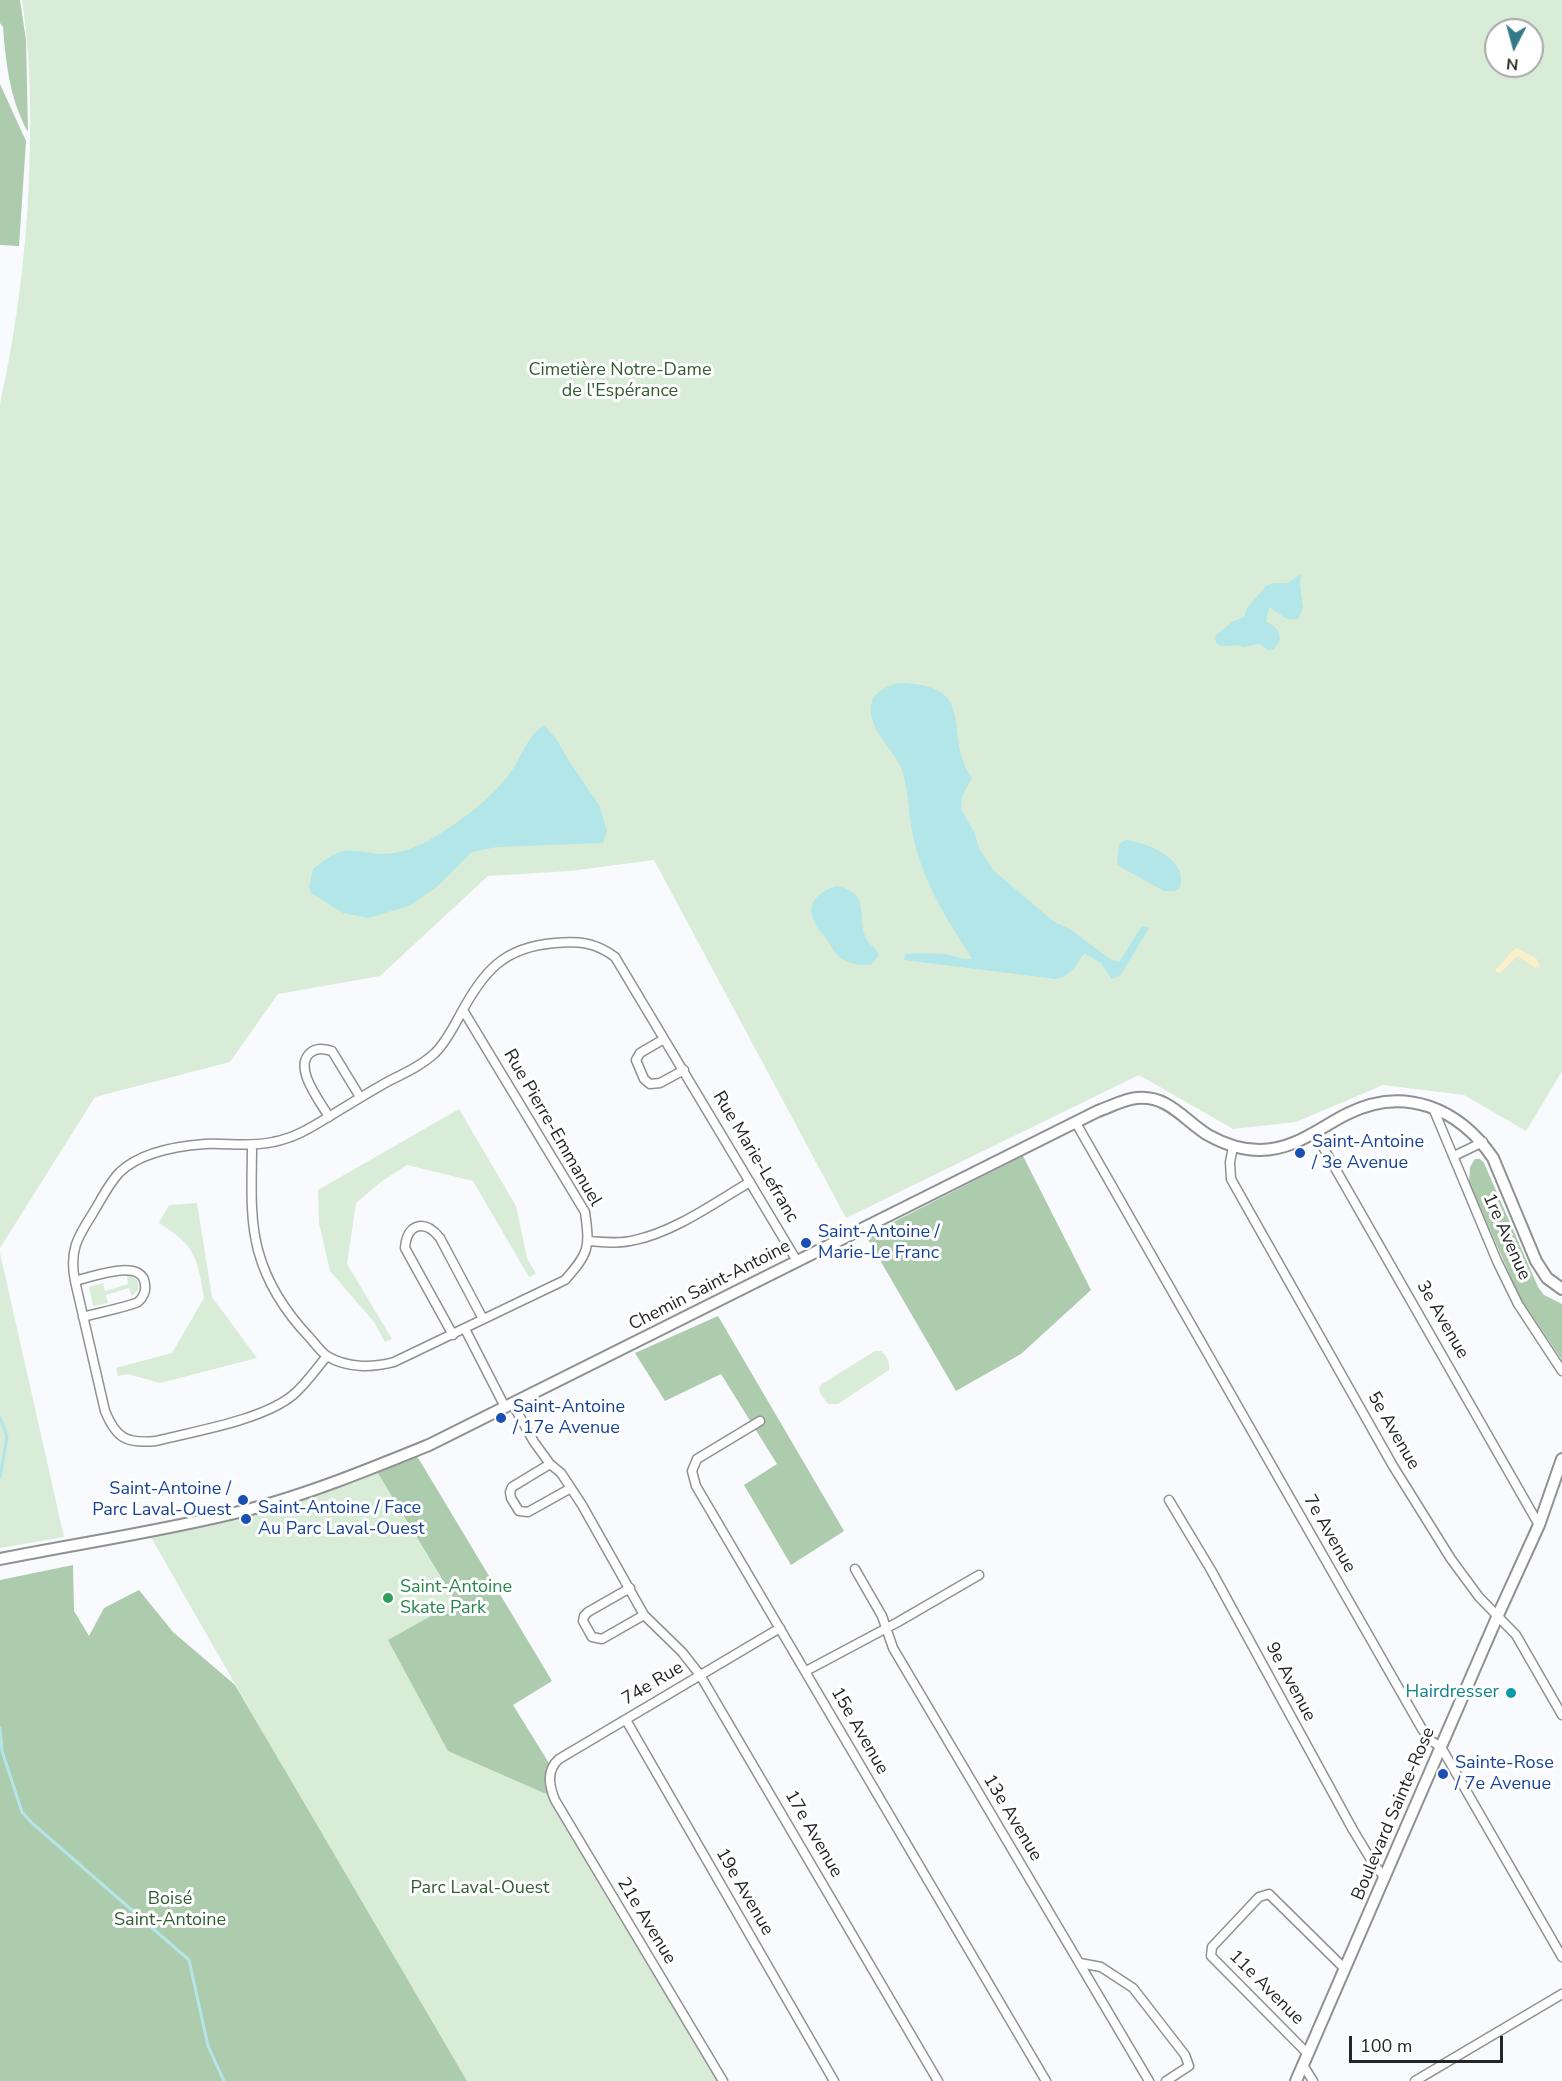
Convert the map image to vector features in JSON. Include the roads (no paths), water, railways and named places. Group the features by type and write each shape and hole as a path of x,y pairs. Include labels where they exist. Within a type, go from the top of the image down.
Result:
{"street":[{"name":"Rue Marie-Lefranc","path":"327,1356 294,1394 276,1406 246,1417 156,1441 140,1442 124,1438 112,1429 105,1411 71,1263 73,1249 81,1231 120,1172 147,1156 205,1144 252,1145 286,1140 424,1062 447,1040 482,977 511,953 529,947 549,943 586,943 602,947 615,957 797,1261"},
{"name":"Rue Pierre-Emmanuel","path":"463,1010 585,1212 589,1241"},
{"path":"664,1039 640,1053 636,1060 644,1079 650,1084 660,1083 684,1070"},
{"path":"329,1117 303,1068 306,1058 312,1051 322,1048 332,1051 360,1097"},
{"name":"Chemin Saint-Antoine","path":"0,1559 148,1532 246,1510 385,1463 429,1445 1076,1123 1119,1103 1137,1098 1166,1102 1208,1135 1233,1147 1260,1150 1280,1148 1361,1107 1398,1100 1415,1102 1433,1108 1455,1119 1483,1142 1493,1158 1536,1261 1546,1278 1562,1289"},
{"name":"1re Avenue","path":"1433,1108 1505,1278 1524,1313 1562,1371"},
{"name":"7e Avenue","path":"1076,1123 1422,1729 1430,1740 1441,1747 1562,1957"},
{"name":"3e Avenue","path":"1315,1132 1539,1524"},
{"path":"1454,1155 1483,1142"},
{"path":"252,1145 254,1230 266,1272 293,1321 327,1356 363,1367 377,1367 394,1362 565,1280 580,1262 589,1241 617,1243 657,1233 674,1226 750,1182"},
{"name":"5e Avenue","path":"1233,1147 1230,1162 1231,1179 1246,1209 1393,1466 1451,1559 1479,1597 1516,1635 1562,1715"},
{"path":"453,1335 405,1248 406,1236 412,1229 423,1225 433,1229 483,1319"},
{"path":"75,1281 126,1269 135,1270 143,1276 145,1284 144,1294 138,1302 83,1317"},
{"name":"17e Avenue","path":"465,1329 509,1405 550,1464 561,1473 571,1488 644,1615 682,1652 700,1675 938,2081"},
{"name":"15e Avenue","path":"760,1420 697,1459 692,1472 696,1486 1046,2081"},
{"name":"Boulevard Sainte-Rose","path":"1296,2081 1539,1524 1562,1459"},
{"path":"550,1464 512,1487 511,1498 519,1511 528,1512 571,1488"},
{"name":"9e Avenue","path":"1169,1500 1211,1570 1353,1830 1385,1878"},
{"name":"13e Avenue","path":"855,1569 882,1616 893,1648 1149,2081"},
{"path":"806,1671 979,1575"},
{"path":"630,1588 588,1612 583,1621 592,1637 602,1639 644,1615"},
{"name":"74e Rue","path":"550,1774 554,1763 559,1759 780,1628"},
{"name":"19e Avenue","path":"626,1720 834,2081"},
{"name":"21e Avenue","path":"550,1774 549,1783 555,1800 723,2081"},
{"name":"11e Avenue","path":"1308,2054 1211,1956 1212,1947 1258,1897 1269,1894 1345,1969"},
{"path":"1080,1963 1101,1967 1133,1988 1185,2055 1189,2066 1166,2081"},
{"path":"1415,2081 1562,1994"},
{"path":"1303,2065 1313,2081"}],"water":[{"path":"1301,574 1303,608 1298,619 1287,619 1269,607 1266,622 1271,624 1280,635 1275,648 1270,651 1259,644 1244,647 1223,646 1216,643 1215,636 1232,622 1244,617 1247,608 1266,586 1274,583 1288,583"},
{"path":"900,683 925,686 941,692 950,702 955,715 963,761 972,778 962,796 961,809 975,834 979,848 993,870 1053,921 1071,930 1110,959 1119,962 1142,926 1149,928 1120,976 1112,979 1101,963 1084,953 1070,973 1056,979 904,960 905,954 914,953 972,958 928,882 916,849 904,775 872,720 871,706 875,696 889,686"},
{"path":"544,725 557,740 599,805 607,831 603,843 497,847 472,852 438,886 409,906 368,918 343,913 311,893 309,887 313,869 335,854 344,851 395,853 433,838 466,816 487,799 505,779 530,740"},
{"path":"1126,840 1155,849 1173,861 1181,878 1180,888 1174,891 1164,891 1117,865 1119,844"},
{"path":"837,886 848,889 859,899 865,936 879,955 871,965 854,964 841,958 816,925 812,916 815,899 824,891"}],"waterway":[{"path":"0,1417 7,1437 0,1477"},
{"path":"0,1728 2,1751 22,1812 189,1960 208,2046 224,2081"}],"place":[{"name":"Saint-Antoine / 3e Avenue","path":"1300,1153"},
{"name":"Saint-Antoine / Marie-Le Franc","path":"806,1243"},
{"name":"Saint-Antoine / 17e Avenue","path":"501,1418"},
{"name":"Saint-Antoine / Parc Laval-Ouest","path":"243,1500"},
{"name":"Saint-Antoine / Face Au Parc Laval-Ouest","path":"246,1519"},
{"name":"Saint-Antoine Skate Park","path":"388,1598"},
{"name":"Hairdresser","path":"1511,1693"},
{"name":"Sainte-Rose / 7e Avenue","path":"1443,1774"}],"park label":[{"name":"Cimetière Notre-Dame de l'Espérance","path":"620,382"},
{"name":"Parc Laval-Ouest","path":"480,1889"},
{"name":"Boisé Saint-Antoine","path":"170,1910"}]}
